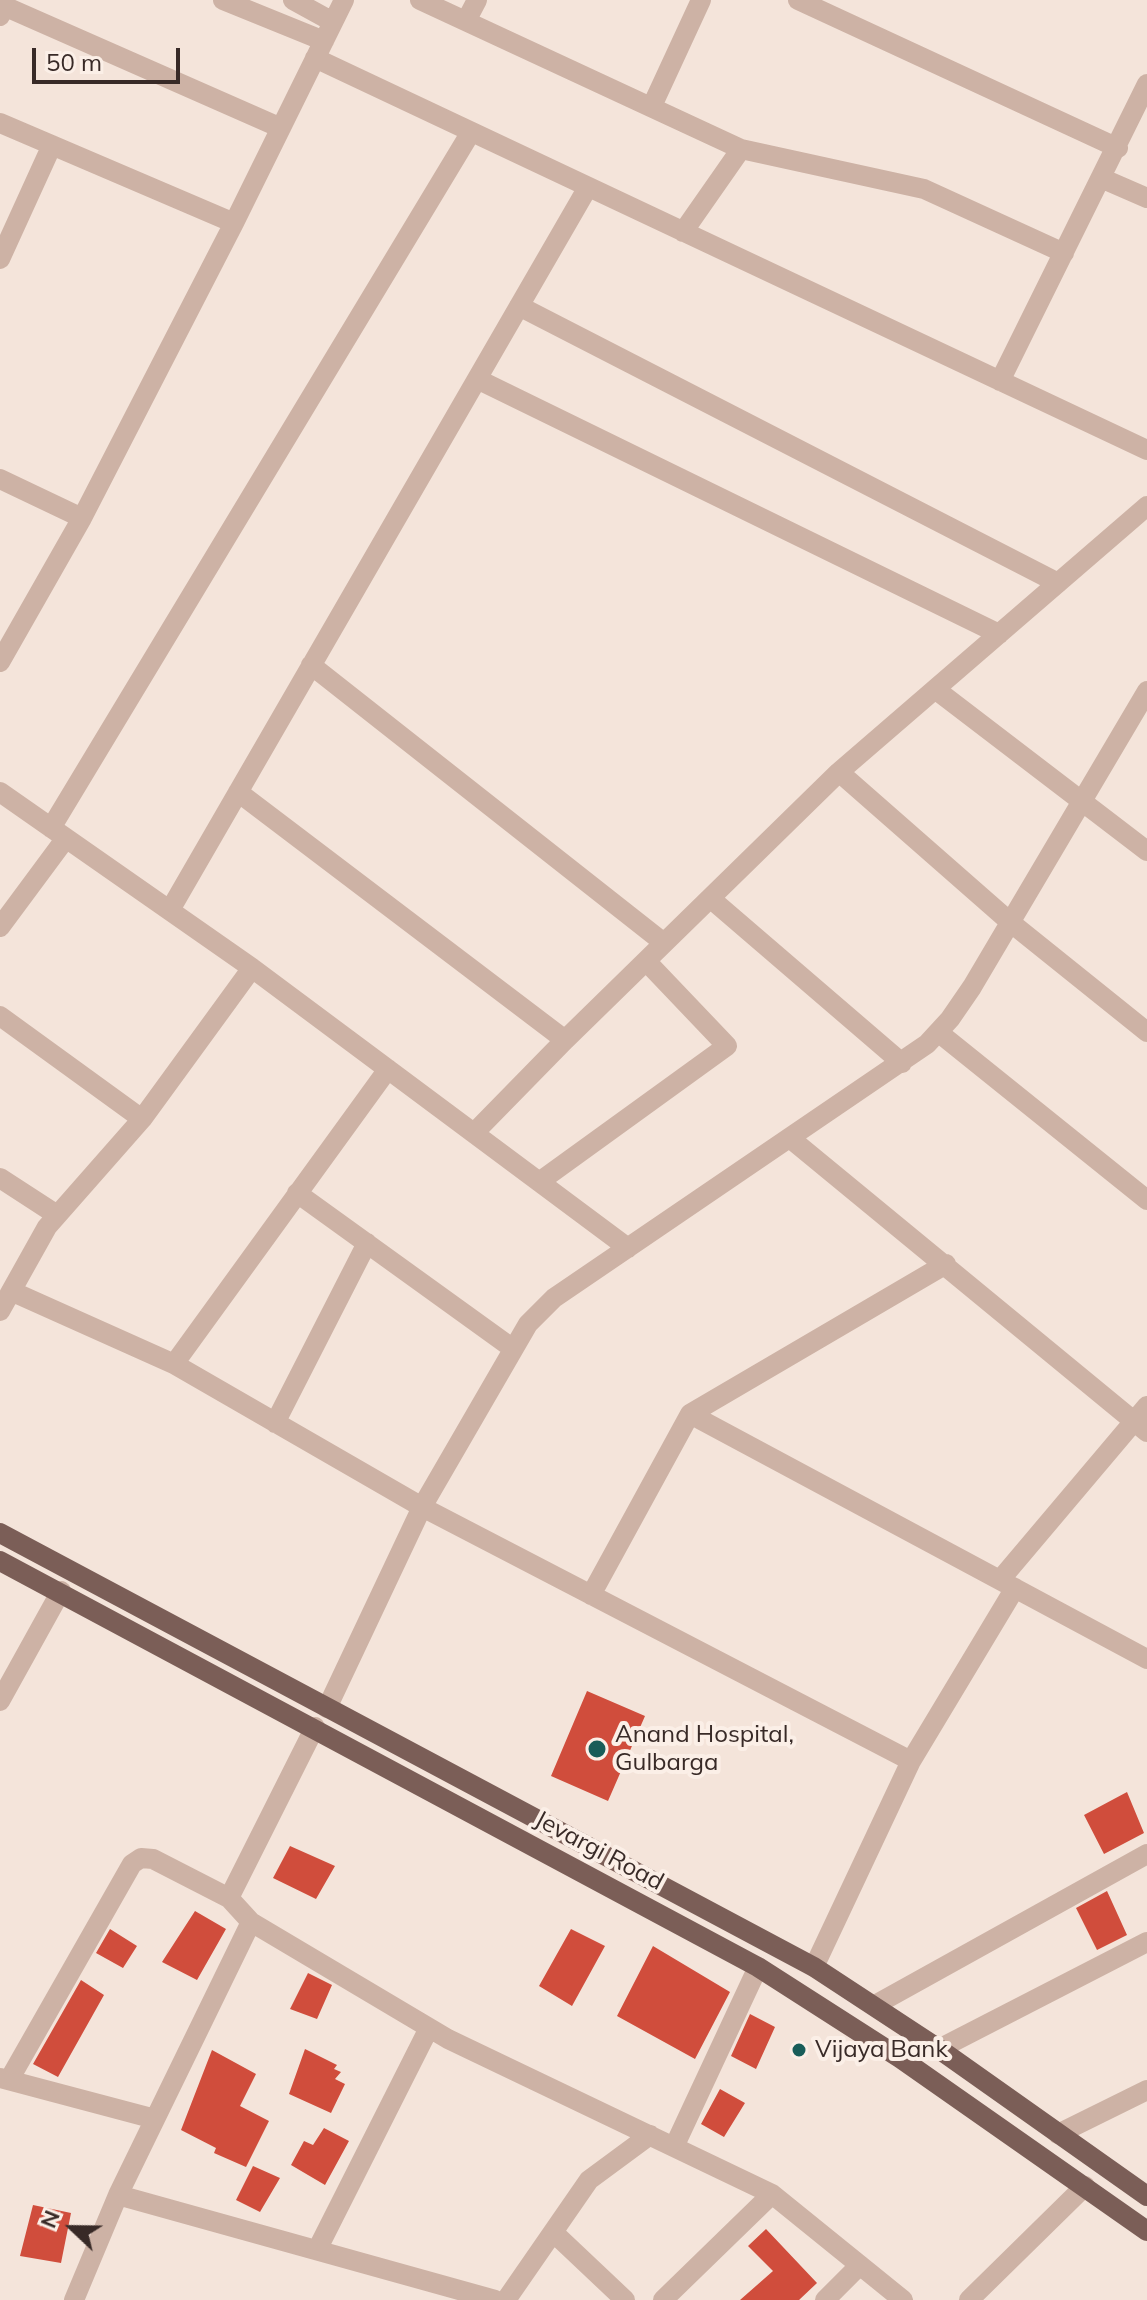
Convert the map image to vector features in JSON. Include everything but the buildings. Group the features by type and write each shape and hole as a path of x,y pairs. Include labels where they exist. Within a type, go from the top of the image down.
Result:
{"main road":[{"path":"0,1533 814,1967 939,2049 1147,2196"},
{"name":"Jevargi Road","path":"0,1561 758,1967 900,2058 1022,2147 1085,2186 1147,2231"}],"street":[{"path":"223,0 471,132 1147,450"},
{"path":"293,0 333,22"},
{"path":"0,662 82,518 234,223 344,0"},
{"path":"420,0 741,149 924,189 1064,253"},
{"path":"466,21 477,0"},
{"path":"652,106 701,0"},
{"path":"799,0 1118,148"},
{"path":"4,7 281,128"},
{"path":"1000,381 1146,91"},
{"path":"0,123 234,223"},
{"path":"0,927 59,833 471,132"},
{"path":"0,259 52,145"},
{"path":"683,232 741,149"},
{"path":"1101,178 1147,198"},
{"path":"170,910 588,187"},
{"path":"519,306 1058,583"},
{"path":"477,379 999,634"},
{"path":"0,479 82,518"},
{"path":"474,1133 839,772 1147,506"},
{"path":"311,665 664,943"},
{"path":"935,689 1083,799 1147,851"},
{"path":"327,1708 422,1507 512,1348 554,1298 902,1063 938,1032 972,987 1147,691"},
{"path":"839,772 1010,922 1147,1032"},
{"path":"0,792 252,968 628,1248"},
{"path":"238,792 565,1040"},
{"path":"710,898 902,1063"},
{"path":"539,1182 727,1046 646,961"},
{"path":"0,1311 57,1215 142,1119 252,968"},
{"path":"0,1016 142,1119"},
{"path":"938,1032 1147,1200"},
{"path":"174,1364 388,1069"},
{"path":"791,1139 1143,1420 1008,1584 911,1761 814,1967"},
{"path":"0,1178 57,1215"},
{"path":"297,1193 512,1348"},
{"path":"275,1423 367,1243"},
{"path":"591,1595 690,1414 946,1264"},
{"path":"11,1291 174,1364 422,1507 911,1761"},
{"path":"690,1414 1147,1659"},
{"path":"0,1701 61,1591"},
{"path":"229,1898 315,1727"},
{"path":"875,2005 1147,1854"},
{"path":"155,2119 5,2079 132,1864 141,1858 153,1859 229,1898 251,1922 429,2028 772,2194 903,2300"},
{"path":"74,2300 118,2195 251,1922"},
{"path":"939,2049 1147,1942"},
{"path":"674,2147 758,1967"},
{"path":"317,2250 429,2028"},
{"path":"1058,2134 1147,2090"},
{"path":"506,2300 589,2180 650,2135"},
{"path":"969,2300 1085,2186"},
{"path":"663,2300 772,2194"},
{"path":"118,2195 495,2300"},
{"path":"553,2232 616,2296"},
{"path":"825,2300 860,2265"}],"place":[{"name":"Anand Hospital, Gulbarga","path":"597,1749"},
{"name":"Vijaya Bank","path":"799,2050"}]}
